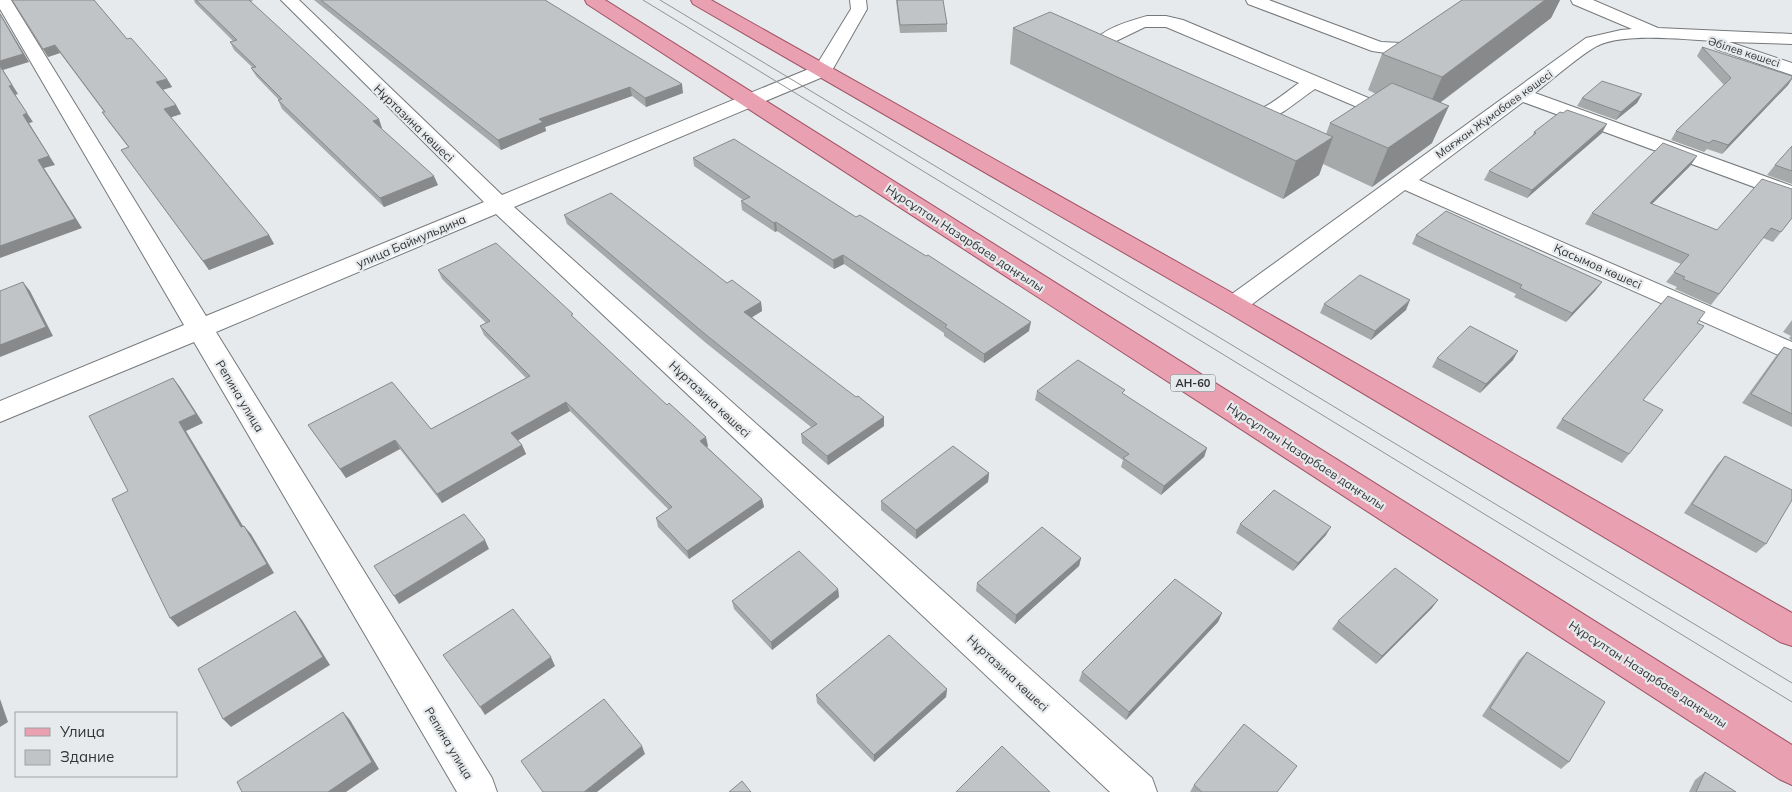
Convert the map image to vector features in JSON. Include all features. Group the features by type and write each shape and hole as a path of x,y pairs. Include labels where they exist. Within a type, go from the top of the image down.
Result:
{"main road":[{"name":"Нұрсұлтан Назарбаев даңғылы","path":"593,0 1792,766"},
{"path":"699,0 1234,305 1792,631"}],"street":[{"name":"Репина улица","path":"3,0 478,792"},
{"name":"Нұртазина көшесі","path":"289,0 498,204 1138,792"},
{"path":"823,70 859,9 858,0"},
{"path":"1254,0 1378,47 1393,49 1406,48 1476,0"},
{"path":"1579,0 1656,33"},
{"path":"1140,64 1106,48 1103,44 1104,40 1144,21 1155,20 1177,24 1411,123"},
{"name":"Мағжан Жұмабаев көшесі","path":"1234,305 1404,180 1447,138 1521,94 1592,42 1621,35 1656,33 1792,39"},
{"name":"Әбілев көшесі","path":"1695,36 1792,69"},
{"name":"улица Баймульдина","path":"0,412 823,70"},
{"path":"1224,105 1246,114 1266,114 1313,82"},
{"path":"1521,94 1792,194"},
{"name":"Қасымов көшесі","path":"1404,180 1792,352"}],"building":[{"path":"12,0 94,0 127,39 131,38 167,79 156,82 176,105 164,109 269,235 203,261 121,150 129,147 102,112 105,112 55,45 43,49"},
{"path":"196,0 249,0 379,119 373,121 434,176 380,198 278,100 282,99 251,68 256,67 230,42 237,40"},
{"path":"321,0 545,0 682,84 645,98 630,87 539,119 543,122 498,140"},
{"path":"897,0 943,0 947,24 900,25"},
{"path":"1462,0 1545,0 1442,77 1382,54"},
{"path":"1050,12 1333,137 1296,161 1013,28"},
{"path":"0,14 23,54 0,61"},
{"path":"1702,47 1792,76 1728,145 1713,140 1709,143 1676,131 1731,78"},
{"path":"0,66 12,85 9,86 27,113 23,115 49,156 38,160 75,219 0,246"},
{"path":"1602,81 1642,94 1621,112 1582,98"},
{"path":"1392,83 1449,106 1388,148 1330,123"},
{"path":"1567,110 1607,124 1532,190 1489,171 1536,133 1534,132 1560,112 1563,113"},
{"path":"734,139 856,217 860,215 926,256 928,255 1031,322 984,354 945,327 947,325 843,255 833,260 741,201 750,197 693,158"},
{"path":"1663,143 1697,156 1650,203 1717,230 1762,179 1792,189 1792,218 1781,232 1771,228 1719,294 1683,279 1685,277 1674,272 1689,255 1592,213"},
{"path":"1792,146 1792,171 1775,165"},
{"path":"611,193 727,283 732,280 761,302 744,312 884,417 827,456 801,434 817,424 705,334 564,215"},
{"path":"1446,211 1602,282 1572,313 1520,288 1522,285 1416,235"},
{"path":"496,243 667,405 669,403 706,437 700,441 762,499 687,551 656,518 672,507 566,402 511,433 522,445 437,494 395,440 340,469 308,425 392,382 431,429 530,376 480,326 490,321 438,270"},
{"path":"1360,275 1410,300 1375,331 1324,304"},
{"path":"23,282 46,327 0,345 0,291"},
{"path":"1668,296 1705,312 1697,323 1704,326 1643,400 1663,410 1629,454 1562,419"},
{"path":"1470,326 1518,351 1486,384 1437,358"},
{"path":"1784,347 1792,350 1792,414 1751,394"},
{"path":"1078,360 1125,390 1122,393 1207,448 1164,486 1123,458 1129,454 1037,391"},
{"path":"173,378 196,414 179,422 241,527 244,526 267,564 170,618 112,499 128,491 89,416"},
{"path":"953,446 989,473 916,530 881,501"},
{"path":"1725,456 1792,490 1792,500 1766,544 1692,504"},
{"path":"1274,490 1331,527 1298,563 1240,524"},
{"path":"464,514 485,540 394,596 374,566"},
{"path":"1042,527 1081,558 1016,615 977,583"},
{"path":"799,551 838,589 771,642 732,601"},
{"path":"1395,568 1438,600 1382,656 1338,621"},
{"path":"1175,579 1222,613 1129,712 1082,672"},
{"path":"513,609 551,657 480,707 443,655"},
{"path":"295,611 323,657 223,719 198,669"},
{"path":"889,635 947,689 874,755 816,695"},
{"path":"1527,652 1605,702 1569,762 1490,708"},
{"path":"604,699 642,746 584,792 543,792 521,761"},
{"path":"343,712 372,762 328,792 242,792 237,782"},
{"path":"1244,724 1297,766 1277,792 1202,792 1194,785"},
{"path":"1002,746 1050,792 956,792"},
{"path":"1705,772 1736,792 1696,792"},
{"path":"742,781 751,792 729,792"}],"tram line":[{"path":"643,0 1792,702"},
{"path":"660,0 1792,683"}]}
